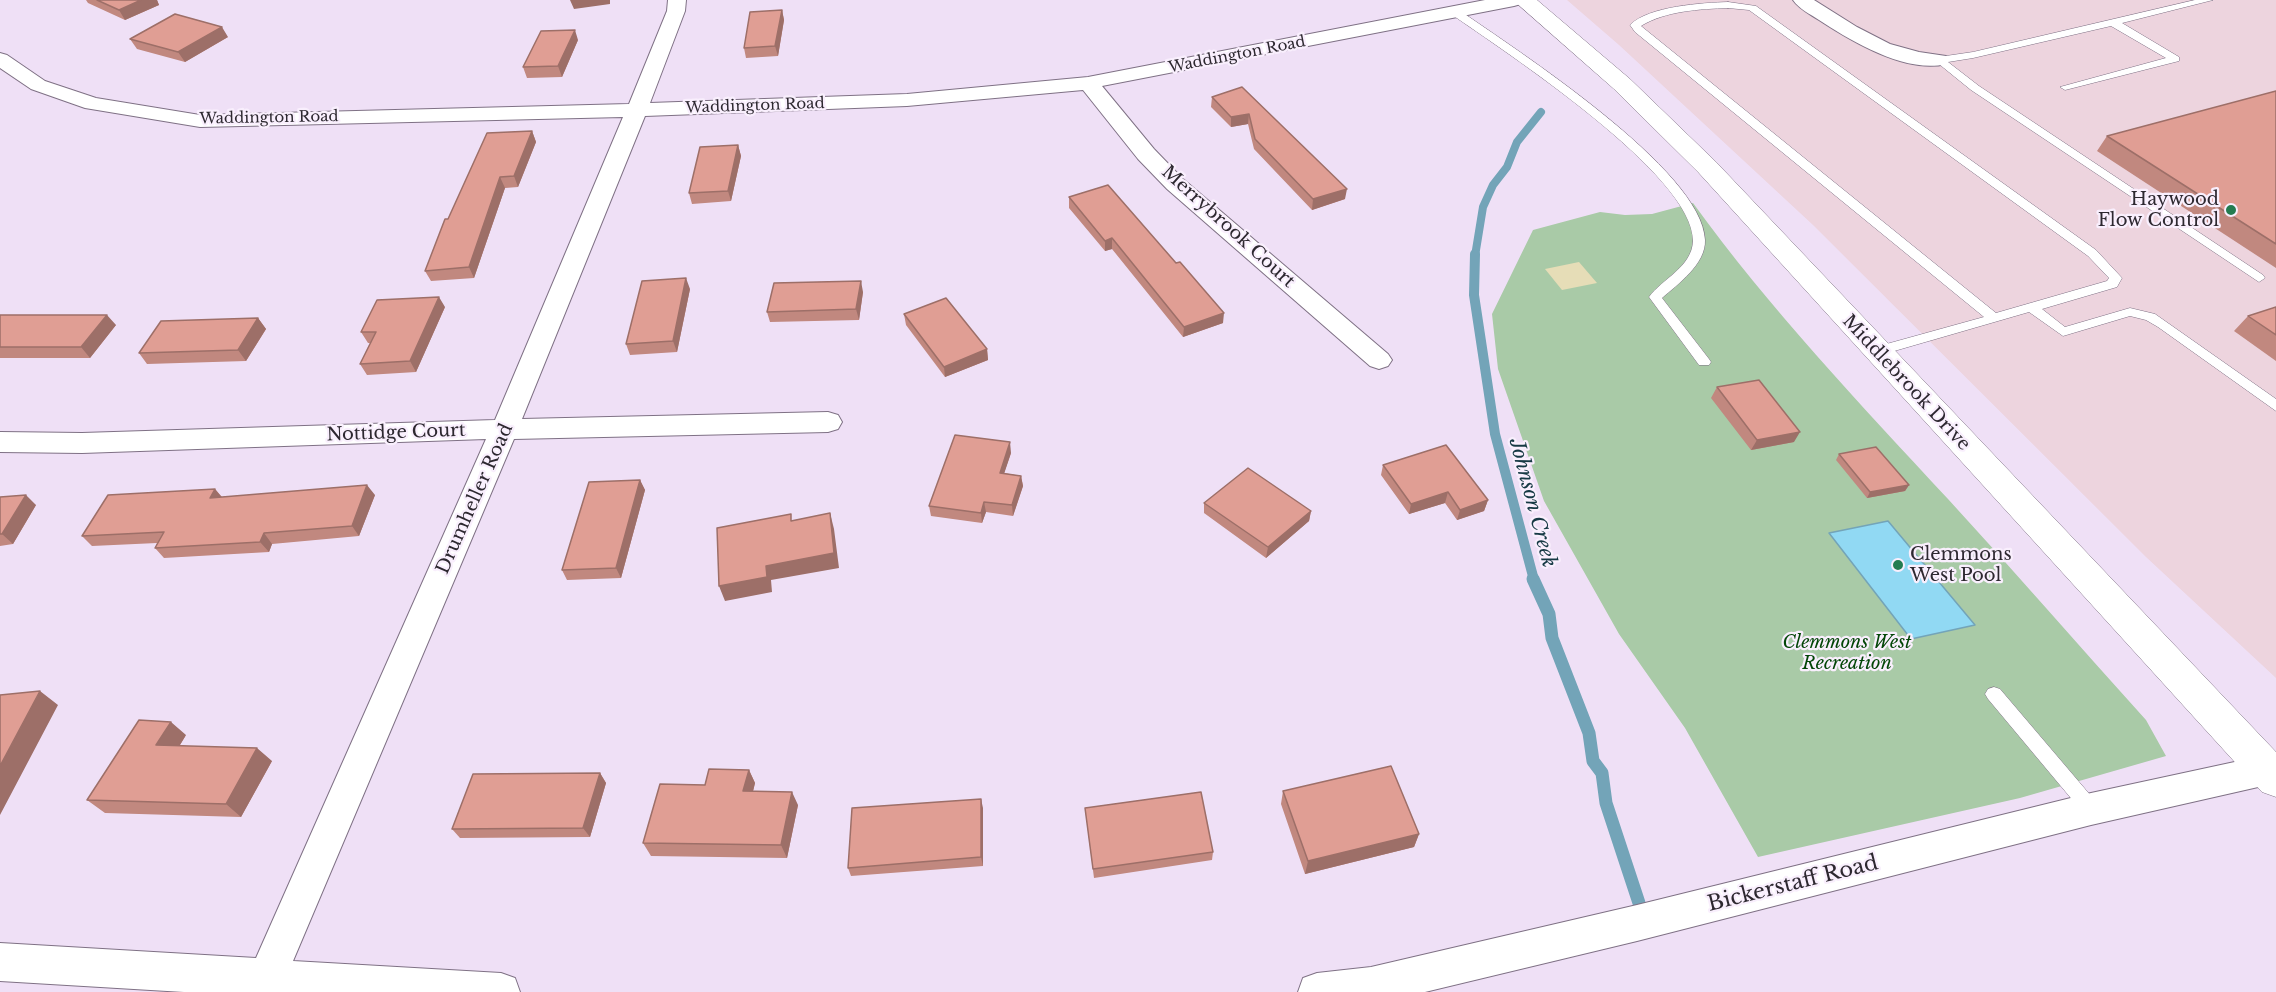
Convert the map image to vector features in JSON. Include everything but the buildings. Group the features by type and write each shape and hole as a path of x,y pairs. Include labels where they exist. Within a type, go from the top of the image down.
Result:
{"street":[{"name":"Drumheller Road","path":"261,985 506,429 638,110 676,11 677,0"},
{"name":"Waddington Road","path":"0,58 38,85 92,104 200,121 638,110 907,100 1088,83 1514,0"},
{"name":"Middlebrook Drive","path":"1524,0 1658,117 2273,772"},
{"path":"1802,0 1863,41 1882,50 1916,59 1939,60"},
{"name":"Merrybrook Court","path":"1088,83 1146,154 1175,184 1379,360"},
{"name":"Nottidge Court","path":"0,442 82,443 506,429 828,422"},
{"name":"Bickerstaff Road","path":"1317,992 1394,981 2091,810 2273,772"},
{"path":"0,962 261,985 501,992"}],"lane":[{"path":"1939,60 1973,55 2208,0"},
{"path":"1877,351 1994,318 2112,284 2116,278 2092,253 1752,8 1727,2 1648,17 1635,25 1994,318"},
{"path":"1455,12 1582,102 1651,163 1686,206 1698,227 1698,247 1687,266 1655,297 1704,362"},
{"path":"2065,87 2175,58 2114,23"},
{"path":"1939,60 1975,88 2259,278"},
{"path":"2031,307 2063,332 2130,312 2150,317 2276,406"},
{"path":"1994,694 2091,810"}],"shaded area":[{"path":"1567,0 2276,0 2276,678 2146,557 1813,225 1619,45"}],"green space":[{"name":"Clemmons West Recreation","path":"1693,203 1722,242 1816,355 2146,720 2166,756 2020,798 1758,857 1685,728 1619,634 1544,501 1498,369 1492,314 1533,230 1600,212 1625,215 1652,214"}],"sand":[{"path":"1579,262 1597,283 1562,290 1545,269"}],"water":[{"path":"1888,521 1975,625 1911,639 1829,533"}],"waterway":[{"name":"Johnson Creek","path":"1475,256 1483,207 1493,185 1507,167 1517,142 1541,112"},
{"name":"Johnson Creek","path":"1475,254 1474,295 1495,434 1534,580"},
{"name":"Johnson Creek","path":"1533,579 1549,614 1552,638 1589,733 1593,761 1602,773 1606,803 1639,903"}],"place":[{"name":"Haywood Flow Control","path":"2231,210"},
{"name":"Clemmons West Pool","path":"1898,565"}]}
